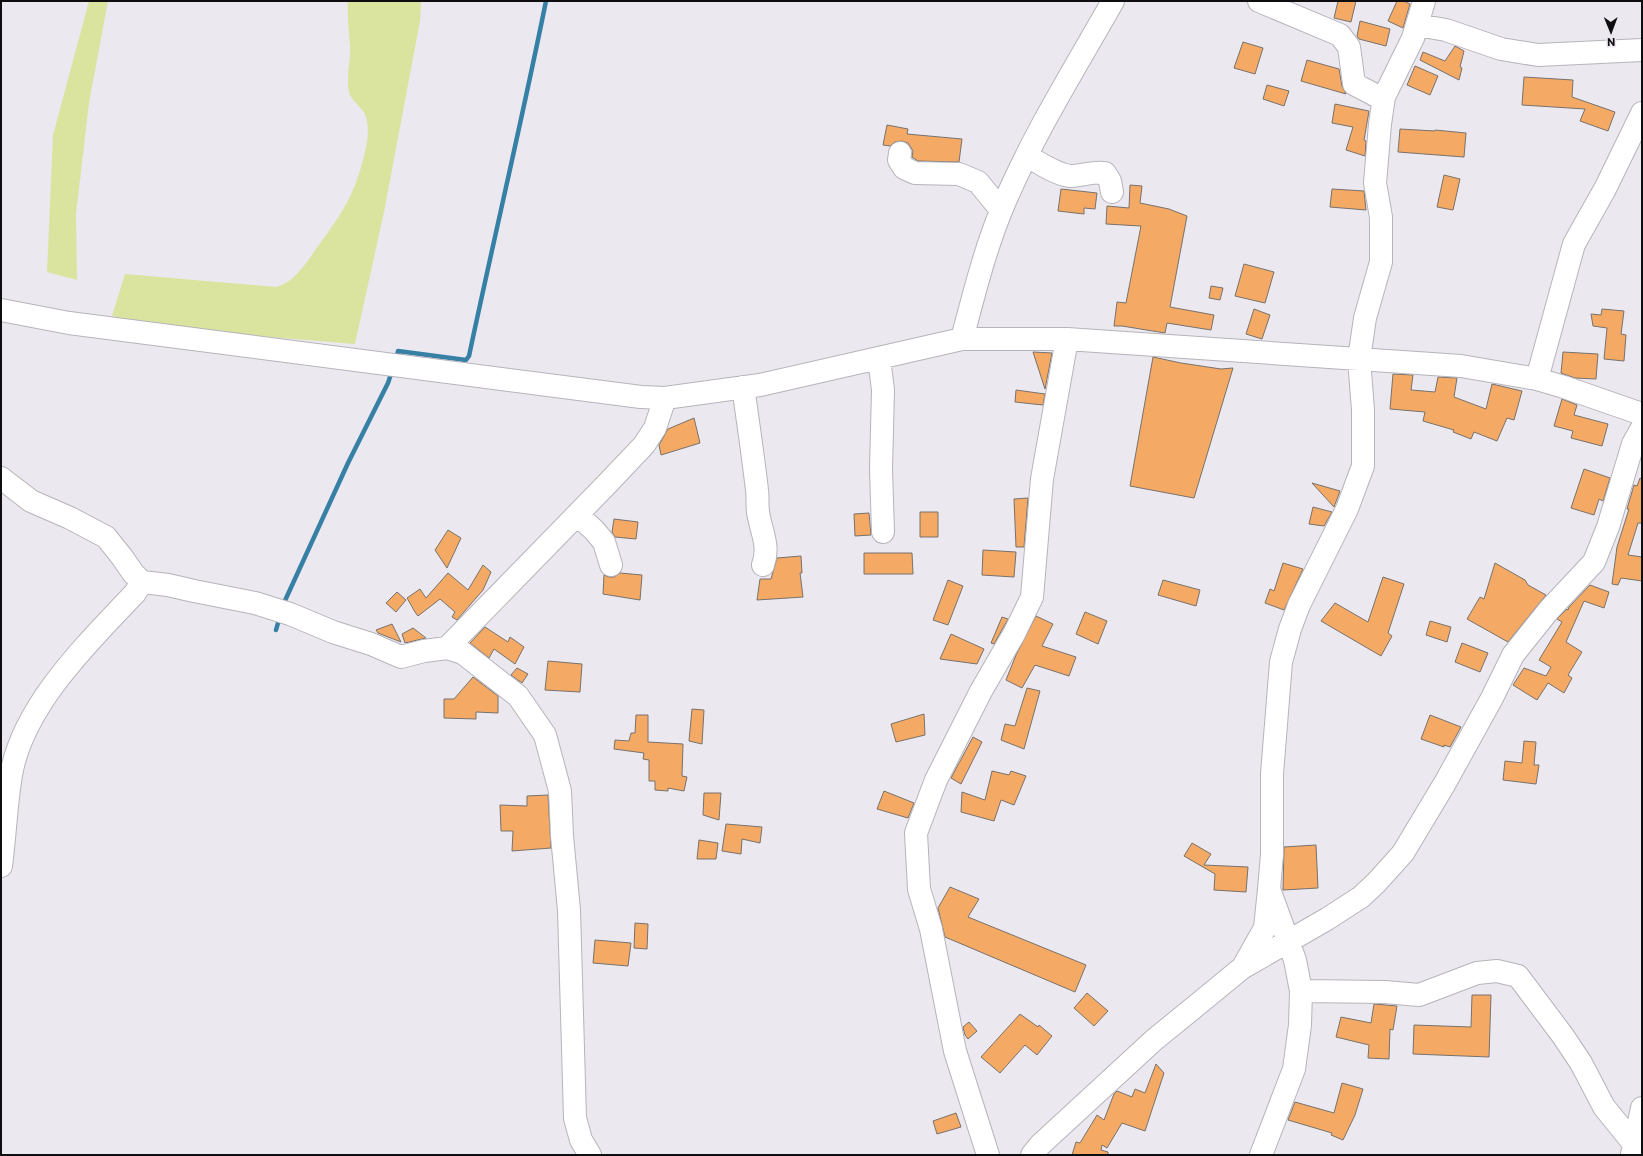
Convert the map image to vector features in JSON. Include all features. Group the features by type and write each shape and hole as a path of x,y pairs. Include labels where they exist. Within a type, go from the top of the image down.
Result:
{"street":[{"path":"962,339 981,267 1001,210 1058,96 1113,1"},
{"path":"1259,1 1340,35 1349,47 1354,84 1375,95 1384,97"},
{"path":"1242,968 1265,928 1272,854 1272,774 1281,662 1290,629 1300,604 1347,509 1363,466 1363,410 1359,359 1365,318 1381,262 1381,217 1375,183 1380,124 1384,97 1413,38 1424,1"},
{"path":"1417,25 1446,30 1502,49 1538,55 1642,50"},
{"path":"1537,379 1574,244 1605,189 1642,113"},
{"path":"900,153 899,160 904,168 915,173 959,174 978,182 1001,210"},
{"path":"1027,156 1058,173 1069,176 1097,172 1105,173 1110,181 1112,192"},
{"path":"1,310 77,324 642,397 665,398 760,385 962,339 1067,339 1461,366 1537,379 1642,414"},
{"path":"988,1155 955,1051 931,929 919,889 916,833 936,780 981,692 1014,634 1032,597 1042,479 1067,339"},
{"path":"879,358 883,390 881,469 883,532"},
{"path":"743,387 758,492 758,511 761,532 767,546 767,555 763,565"},
{"path":"447,648 644,445 654,428 665,398"},
{"path":"1032,1155 1040,1145 1154,1040 1242,968 1327,919 1361,897 1403,853 1445,783 1492,698 1513,655 1549,610 1594,562 1608,527 1633,444 1642,428"},
{"path":"1,478 31,501 70,518 106,537 133,573 142,582 168,585 194,592 255,603 290,614 333,632 371,644 401,657 424,651 447,648 463,653 518,696 545,735 560,791 562,836 569,910 576,1118 581,1140 590,1155"},
{"path":"577,515 594,530 604,542 611,565"},
{"path":"1,866 11,774 23,736 48,693 72,661 135,594 142,582"},
{"path":"1261,1155 1294,1070 1300,1025 1301,992 1295,960 1289,940 1269,890"},
{"path":"1301,992 1385,992 1419,995 1476,973 1497,971 1518,976 1563,1036 1581,1063 1604,1107 1633,1149"},
{"path":"1633,1149 1642,1108"}],"green space":[{"path":"89,1 108,1 89,103 76,214 77,280 47,272 53,135"},
{"path":"348,1 421,1 420,21 384,212 355,344 245,335 164,326 112,316 125,274 277,287 291,280 307,262 336,221 352,192 357,181 367,142 368,127 366,117 350,95 348,84 350,52"}],"building":[{"path":"1338,1 1356,1 1351,22 1334,18"},
{"path":"1397,1 1404,1 1410,4 1403,28 1388,21"},
{"path":"1360,21 1390,29 1386,46 1359,39 1357,36"},
{"path":"1243,42 1263,48 1255,74 1234,68"},
{"path":"1455,46 1464,51 1460,67 1462,68 1459,80 1420,60 1423,52 1445,61"},
{"path":"1307,60 1339,69 1342,86 1346,94 1301,81"},
{"path":"1415,66 1438,76 1430,95 1407,85"},
{"path":"1524,77 1573,80 1572,97 1615,112 1608,131 1580,121 1585,109 1522,105"},
{"path":"1267,85 1289,91 1284,106 1263,99"},
{"path":"1335,104 1369,111 1364,140 1366,141 1365,156 1346,150 1353,127 1332,123"},
{"path":"887,125 908,129 907,134 962,139 959,162 918,161 912,157 913,151 908,143 902,141 895,142 890,146 883,145"},
{"path":"1400,129 1466,133 1464,157 1398,152"},
{"path":"1444,175 1460,179 1453,210 1437,207"},
{"path":"1130,185 1142,186 1140,203 1169,209 1187,216 1170,307 1214,315 1211,330 1167,323 1165,333 1114,326 1117,302 1126,303 1141,226 1106,224 1107,206 1129,208"},
{"path":"1061,189 1097,193 1095,209 1084,208 1084,214 1058,211"},
{"path":"1332,189 1364,191 1366,210 1330,207"},
{"path":"1244,264 1274,272 1265,303 1235,296"},
{"path":"1211,286 1223,288 1220,300 1209,298"},
{"path":"1254,309 1270,315 1262,339 1246,334"},
{"path":"1602,309 1624,311 1621,334 1626,335 1624,361 1604,359 1607,328 1593,326 1591,314 1601,315"},
{"path":"1033,352 1052,353 1045,389"},
{"path":"1563,352 1598,354 1596,379 1575,378 1561,373"},
{"path":"1153,357 1221,369 1233,368 1194,498 1130,486"},
{"path":"1393,374 1413,375 1411,390 1435,392 1438,377 1457,378 1454,397 1486,409 1492,384 1522,391 1514,420 1507,418 1497,441 1474,432 1471,439 1453,432 1454,430 1423,421 1425,412 1390,409"},
{"path":"1016,390 1045,394 1043,405 1015,402"},
{"path":"1562,399 1577,405 1574,415 1608,424 1602,446 1571,438 1573,431 1554,426"},
{"path":"694,418 700,443 661,455 659,445 668,429"},
{"path":"1584,469 1610,478 1603,501 1599,499 1594,515 1571,508"},
{"path":"1640,478 1642,479 1642,523 1638,523 1628,555 1642,557 1642,581 1621,578 1618,585 1612,584 1617,547 1629,509 1627,509 1634,485 1637,486"},
{"path":"1312,483 1340,491 1334,507"},
{"path":"1028,498 1024,547 1016,547 1014,499"},
{"path":"1313,507 1332,512 1324,526 1309,524"},
{"path":"920,512 938,512 938,537 920,537"},
{"path":"869,513 871,535 855,536 854,514"},
{"path":"614,519 638,522 636,539 615,537 612,532"},
{"path":"448,530 461,538 447,568 435,550"},
{"path":"983,550 1016,552 1014,577 982,575"},
{"path":"864,553 912,553 913,574 864,574"},
{"path":"801,556 802,573 800,573 803,597 757,600 760,579 771,579 777,558"},
{"path":"1283,563 1303,569 1284,610 1265,603 1270,589 1274,591"},
{"path":"1495,563 1525,580 1528,585 1546,595 1508,642 1467,619 1480,597 1484,599"},
{"path":"483,565 491,572 483,590 457,620 452,617 455,612 440,599 418,616 407,598 420,589 426,598 448,573 468,590"},
{"path":"620,573 642,575 640,600 603,594 604,575 614,577"},
{"path":"1383,577 1404,584 1388,633 1392,636 1381,656 1321,621 1335,603 1368,622"},
{"path":"948,580 963,586 948,625 933,620"},
{"path":"1163,580 1200,590 1196,606 1158,595"},
{"path":"1590,585 1609,592 1604,608 1584,601 1566,642 1582,652 1568,675 1572,678 1564,693 1548,683 1537,700 1513,685 1524,668 1546,676 1551,667 1539,660 1562,622 1557,619 1567,609 1568,610 1569,607"},
{"path":"397,592 406,600 396,612 386,603"},
{"path":"1085,612 1107,621 1098,644 1076,634"},
{"path":"1036,616 1053,624 1042,646 1076,657 1069,676 1035,665 1022,688 1006,680 1016,655"},
{"path":"1002,617 1008,619 994,644 991,643"},
{"path":"1430,621 1451,627 1447,642 1426,635"},
{"path":"392,624 401,642 378,633 376,630"},
{"path":"485,627 508,642 510,637 524,647 515,664 494,649 489,658 470,643"},
{"path":"413,628 426,638 405,643 402,634"},
{"path":"951,634 984,649 977,664 940,659"},
{"path":"1462,643 1488,653 1480,672 1455,662"},
{"path":"548,661 582,664 580,692 545,690"},
{"path":"517,668 528,674 522,683 511,675"},
{"path":"473,677 498,696 498,713 476,712 476,719 444,718 444,699 454,699"},
{"path":"1027,688 1040,691 1024,749 1001,740 1005,724 1015,726"},
{"path":"692,709 704,710 702,744 689,741"},
{"path":"924,714 925,735 896,742 891,724"},
{"path":"636,715 648,715 648,742 683,744 682,776 687,777 684,791 668,788 668,791 655,790 655,781 649,781 649,760 643,759 644,753 614,749 615,740 629,741 631,733 635,733"},
{"path":"1430,715 1461,727 1450,747 1444,745 1444,747 1421,739"},
{"path":"973,737 982,742 961,784 951,778"},
{"path":"1524,741 1536,742 1534,765 1539,765 1536,784 1503,780 1505,761 1522,763"},
{"path":"992,771 1009,775 1011,771 1026,776 1014,805 1001,800 994,821 961,812 962,792 985,800"},
{"path":"884,791 914,803 908,818 877,809"},
{"path":"704,793 721,793 719,820 703,815"},
{"path":"548,795 551,848 512,851 513,831 501,831 500,805 527,806 527,796"},
{"path":"726,824 762,827 760,843 742,839 741,854 722,851"},
{"path":"699,840 718,843 716,859 697,859"},
{"path":"1192,843 1211,854 1204,865 1248,867 1246,892 1214,890 1215,874 1184,856"},
{"path":"1316,845 1318,888 1283,890 1284,847"},
{"path":"950,887 979,899 968,917 1086,965 1075,992 945,937 938,908"},
{"path":"635,923 648,924 647,949 634,948"},
{"path":"595,940 631,943 628,966 593,963"},
{"path":"1087,993 1108,1011 1094,1026 1074,1008"},
{"path":"1472,995 1491,995 1489,1057 1413,1054 1414,1025 1471,1027"},
{"path":"1374,1004 1397,1006 1393,1030 1390,1029 1389,1059 1368,1058 1369,1045 1336,1037 1341,1017 1371,1023"},
{"path":"1020,1014 1038,1027 1039,1025 1052,1036 1037,1055 1025,1045 1000,1073 981,1057"},
{"path":"969,1022 977,1031 968,1039 965,1035 963,1027"},
{"path":"1156,1064 1164,1073 1145,1131 1122,1123 1107,1148 1102,1145 1101,1150 1108,1152 1108,1155 1072,1155 1076,1142 1080,1143 1097,1115 1104,1120 1114,1094 1117,1091 1132,1097 1135,1089 1145,1093"},
{"path":"1342,1083 1363,1089 1355,1115 1343,1140 1331,1135 1332,1133 1288,1120 1295,1102 1334,1113"},
{"path":"956,1113 961,1127 937,1134 933,1121"}],"waterway":[{"path":"396,360 398,351 466,360 469,356 546,1"},
{"path":"283,605 348,463 388,383 392,371"},
{"path":"276,630 280,616"}]}
